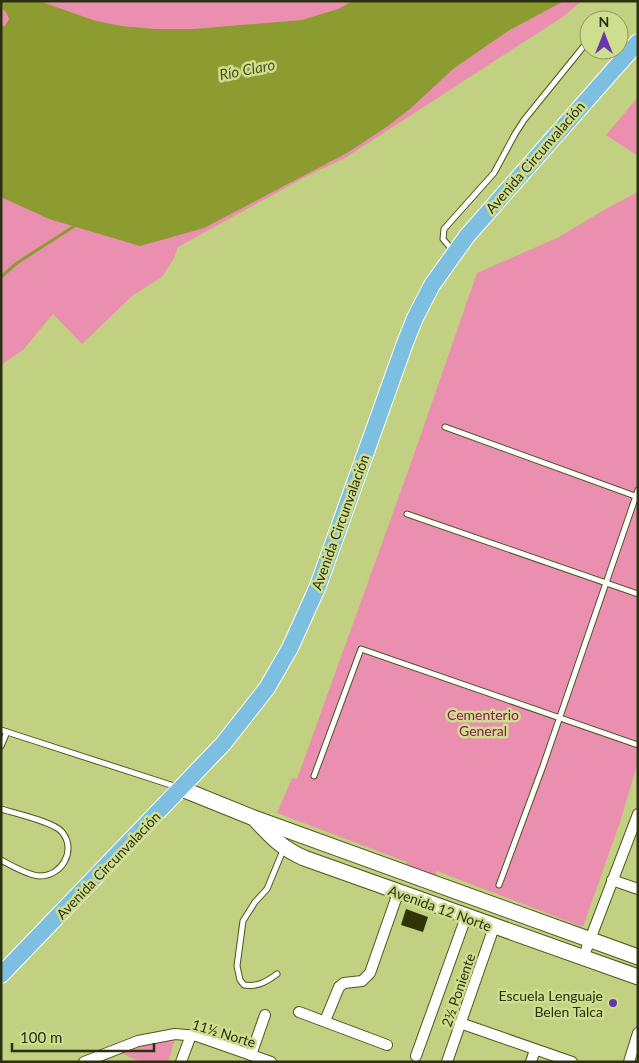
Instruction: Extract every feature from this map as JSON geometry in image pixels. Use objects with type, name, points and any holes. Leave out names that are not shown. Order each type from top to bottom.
[{"type":"main road","name":"Avenida Circunvalación","points":[[1,976],[182,788],[238,726],[266,688],[290,648],[318,586],[414,318],[432,285],[454,252],[480,220],[638,42]]},
{"type":"main road","name":"Avenida 12 Norte","points":[[182,788],[254,818],[638,957]]},
{"type":"main road","name":"Avenida 12 Norte","points":[[254,818],[284,848],[304,858],[638,977]]},
{"type":"main road","points":[[364,880],[371,860]]},
{"type":"street","points":[[583,958],[638,814]]},
{"type":"street","points":[[612,880],[638,889]]},
{"type":"street","points":[[325,1021],[339,987],[344,983],[362,981],[370,973],[398,893]]},
{"type":"street","points":[[416,1056],[466,917]]},
{"type":"street","name":"2½ Poniente","points":[[447,1062],[494,927]]},
{"type":"street","points":[[299,1012],[387,1045]]},
{"type":"street","points":[[244,1056],[265,1015]]},
{"type":"street","points":[[460,1024],[572,1062]]},
{"type":"street","points":[[629,1062],[638,1033]]},
{"type":"street","name":"11½ Norte","points":[[84,1062],[138,1041],[164,1035],[191,1035],[244,1056],[271,1062]]},
{"type":"street","points":[[182,1062],[191,1035]]},
{"type":"street","points":[[531,1062],[535,1050]]},
{"type":"lane","points":[[454,252],[443,239],[444,230],[494,173],[524,120],[579,52]]},
{"type":"lane","points":[[444,426],[635,496]]},
{"type":"lane","points":[[499,885],[638,490]]},
{"type":"lane","points":[[407,514],[638,594]]},
{"type":"lane","points":[[314,776],[361,650],[638,746]]},
{"type":"lane","points":[[1,746],[4,731],[182,788]]},
{"type":"lane","points":[[1,809],[53,826],[62,832],[68,844],[64,863],[60,870],[50,874],[39,876],[1,860]]},
{"type":"lane","points":[[276,974],[258,985],[244,985],[240,980],[237,966],[244,921],[255,902],[267,889],[284,848]]},
{"type":"green space","points":[[1,1],[582,1],[564,16],[345,158],[307,176],[178,247],[174,258],[162,277],[132,296],[82,344],[53,314],[23,350],[1,365]]},
{"type":"green space","points":[[638,97],[638,156],[606,135]]},
{"type":"green space","name":"Cementerio General","points":[[638,192],[638,762],[620,822],[583,927],[437,871],[435,876],[406,866],[407,862],[277,813],[292,778],[297,779],[477,273],[557,238]]},
{"type":"green space","points":[[175,1039],[168,1062],[141,1062],[119,1052],[158,1040]]},
{"type":"water","name":"Río Claro","points":[[1,1],[39,1],[96,21],[121,26],[154,29],[194,29],[302,20],[338,9],[353,1],[564,1],[508,31],[453,69],[410,109],[347,153],[204,228],[140,246],[49,219],[1,197],[1,26],[5,26],[9,19],[6,12],[1,8]]},
{"type":"building","points":[[406,909],[428,917],[423,932],[401,925]]},
{"type":"waterway","points":[[1,277],[17,263],[76,225]]},
{"type":"place","name":"Escuela Lenguaje Belen Talca","points":[[613,1003]]}]
